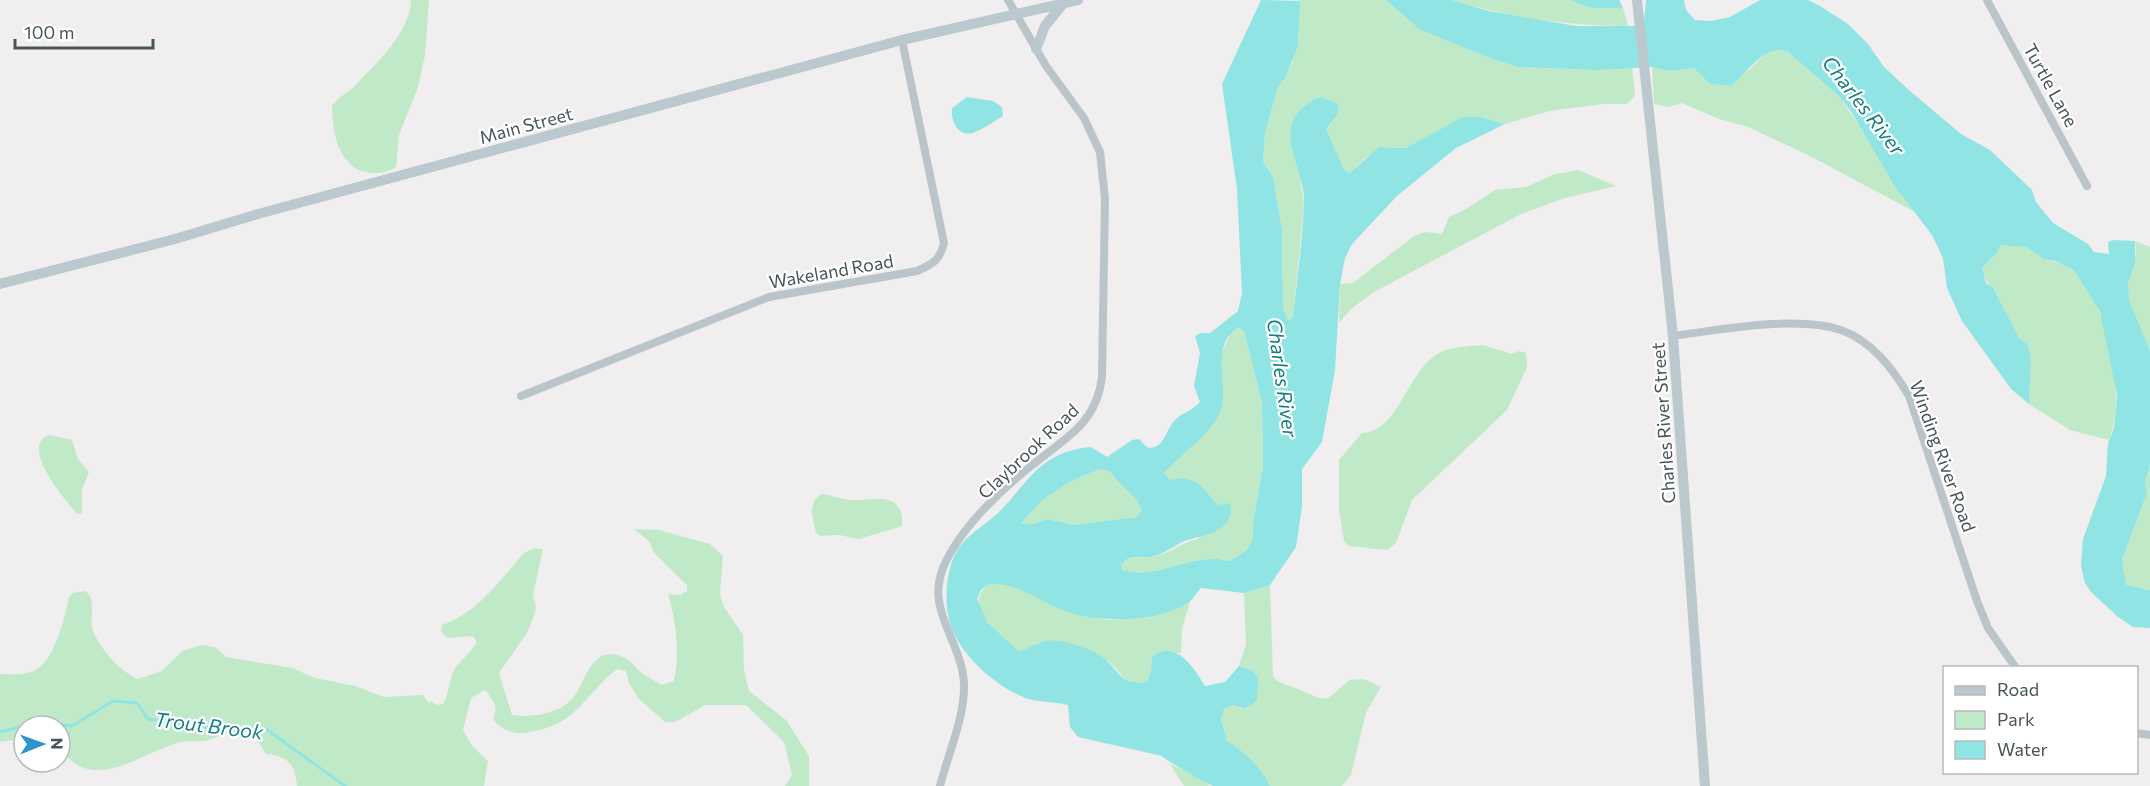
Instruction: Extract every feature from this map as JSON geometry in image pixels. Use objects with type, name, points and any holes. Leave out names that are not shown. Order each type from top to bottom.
[{"type":"street","name":"Claybrook Road","points":[[940,786],[958,719],[964,685],[960,659],[939,605],[940,580],[946,561],[982,513],[1029,467],[1077,430],[1089,417],[1098,400],[1102,377],[1105,199],[1100,152],[1084,118],[1036,49],[1008,0]]},
{"type":"street","name":"Main Street","points":[[0,284],[175,239],[258,214],[902,40],[1078,0]]},
{"type":"street","name":"Charles River Street","points":[[1637,0],[1673,336],[1706,786]]},
{"type":"street","name":"Turtle Lane","points":[[1987,0],[2087,186]]},
{"type":"street","points":[[1036,49],[1045,26],[1062,5]]},
{"type":"street","name":"Wakeland Road","points":[[521,396],[769,297],[917,271],[933,264],[941,254],[944,243],[902,40]]},
{"type":"street","name":"Winding River Road","points":[[1673,336],[1753,327],[1817,324],[1844,331],[1879,354],[1896,374],[1909,396],[1977,601],[1988,628],[2015,666]]},
{"type":"green space","points":[[411,0],[429,0],[425,55],[418,87],[399,135],[396,167],[380,173],[362,171],[353,166],[340,150],[336,140],[332,106],[356,85],[391,46],[405,24]]},
{"type":"green space","points":[[1299,0],[1386,0],[1419,29],[1517,67],[1595,70],[1632,67],[1635,96],[1627,104],[1603,104],[1549,111],[1505,124],[1480,117],[1406,148],[1387,147],[1368,156],[1350,173],[1344,169],[1326,129],[1333,121],[1338,104],[1300,177],[1304,205],[1293,318],[1288,320],[1283,308],[1282,229],[1273,177],[1263,161],[1265,133],[1278,87],[1292,63],[1299,36]]},
{"type":"green space","points":[[1452,0],[1569,0],[1592,8],[1623,8],[1628,26],[1539,20],[1496,12]]},
{"type":"green space","points":[[1779,48],[1787,51],[1841,98],[1915,212],[1806,154],[1748,127],[1719,119],[1682,103],[1668,107],[1654,104],[1652,67],[1669,71],[1694,68],[1702,75],[1731,86],[1767,53]]},
{"type":"green space","points":[[1578,170],[1616,186],[1565,198],[1521,214],[1374,292],[1351,309],[1339,323],[1340,284],[1353,283],[1414,236],[1425,232],[1442,234],[1449,217],[1495,190],[1526,187],[1555,174]]},
{"type":"green space","points":[[2135,241],[2150,247],[2150,351],[2129,300],[2128,277],[2136,254]]},
{"type":"green space","points":[[1999,245],[2024,246],[2046,259],[2068,266],[2075,271],[2087,287],[2105,328],[2115,376],[2116,400],[2109,440],[2070,430],[2029,404],[2031,362],[1983,274],[1982,268],[1997,253]]},
{"type":"green space","points":[[1238,327],[1244,331],[1262,403],[1263,467],[1253,523],[1254,539],[1247,550],[1230,561],[1202,560],[1148,572],[1121,570],[1121,565],[1128,559],[1158,556],[1198,539],[1218,505],[1198,483],[1186,479],[1170,481],[1164,473],[1175,461],[1222,380],[1220,357],[1231,332]]},
{"type":"green space","points":[[1483,345],[1512,354],[1519,351],[1526,353],[1527,367],[1507,410],[1412,500],[1396,543],[1387,550],[1349,546],[1344,541],[1339,510],[1339,460],[1362,433],[1375,430],[1386,422],[1430,360],[1446,350]]},
{"type":"green space","points":[[49,435],[72,440],[78,459],[89,472],[82,490],[82,513],[77,514],[52,482],[41,459],[39,449],[41,441]]},
{"type":"green space","points":[[2150,465],[2150,590],[2126,585],[2122,560],[2147,493],[2145,482]]},
{"type":"green space","points":[[1101,469],[1111,472],[1136,499],[1142,510],[1136,517],[1074,525],[1047,519],[1034,524],[1020,524],[1047,496],[1076,479]]},
{"type":"green space","points":[[822,494],[850,500],[885,499],[893,502],[902,514],[902,526],[859,539],[839,535],[820,536],[816,533],[812,507]]},
{"type":"green space","points":[[634,529],[659,530],[710,544],[723,556],[720,594],[724,607],[743,635],[744,670],[749,691],[786,720],[809,756],[809,786],[785,786],[792,775],[784,742],[746,705],[706,705],[675,722],[665,722],[638,698],[629,683],[626,671],[618,669],[607,677],[568,717],[552,726],[530,732],[519,733],[500,727],[493,719],[494,703],[485,690],[471,698],[463,730],[472,746],[488,761],[484,786],[297,786],[289,762],[266,754],[254,737],[243,731],[228,733],[206,741],[181,742],[113,768],[99,770],[86,768],[72,761],[72,714],[12,714],[12,740],[0,742],[0,674],[28,673],[43,664],[54,647],[69,597],[73,593],[85,591],[91,599],[92,626],[96,638],[118,665],[138,679],[162,671],[182,651],[202,645],[215,647],[226,657],[292,668],[315,678],[355,686],[384,697],[423,695],[429,703],[431,701],[437,705],[443,704],[453,672],[477,642],[473,636],[447,638],[441,631],[442,625],[455,620],[477,604],[524,553],[534,548],[543,549],[533,595],[536,608],[534,616],[527,633],[499,673],[512,715],[542,714],[558,709],[576,694],[590,667],[604,655],[613,654],[625,658],[644,675],[662,685],[674,681],[677,659],[673,615],[668,594],[679,595],[687,591],[687,585],[655,554],[649,541]]},
{"type":"green space","points":[[989,584],[1010,584],[1107,620],[1143,618],[1173,610],[1190,602],[1182,629],[1181,653],[1163,651],[1152,657],[1147,682],[1137,682],[1126,679],[1100,656],[1037,643],[1028,650],[1018,651],[993,629],[981,611],[979,602],[981,593]]},
{"type":"green space","points":[[1270,585],[1273,677],[1282,683],[1322,698],[1330,697],[1350,680],[1364,679],[1381,687],[1366,712],[1351,775],[1342,786],[1270,786],[1252,760],[1227,741],[1221,718],[1224,709],[1233,705],[1242,709],[1251,670],[1239,666],[1246,644],[1244,593]]},
{"type":"green space","points":[[1170,764],[1199,777],[1210,786],[1184,786]]},
{"type":"water","name":"Charles River","points":[[1261,0],[1300,1],[1298,46],[1285,78],[1278,87],[1265,133],[1263,161],[1273,177],[1282,229],[1283,308],[1288,320],[1293,318],[1304,206],[1290,131],[1294,119],[1303,107],[1321,97],[1338,104],[1337,115],[1326,129],[1344,169],[1350,173],[1379,147],[1406,148],[1463,117],[1480,117],[1505,124],[1456,148],[1397,196],[1352,244],[1345,258],[1340,284],[1335,370],[1322,442],[1302,469],[1302,507],[1296,547],[1270,585],[1244,593],[1201,588],[1189,602],[1177,609],[1163,614],[1132,619],[1099,618],[1071,613],[1022,590],[1001,585],[989,584],[981,590],[977,599],[987,622],[1018,651],[1043,641],[1067,642],[1098,654],[1122,677],[1131,682],[1147,682],[1152,657],[1160,652],[1169,651],[1176,653],[1190,664],[1205,686],[1225,682],[1239,666],[1251,670],[1258,677],[1257,700],[1246,708],[1233,705],[1224,709],[1221,719],[1227,741],[1252,760],[1270,786],[1214,786],[1162,756],[1078,737],[1070,727],[1068,705],[1023,697],[1002,686],[972,660],[957,640],[947,610],[948,577],[958,549],[1001,510],[1039,468],[1061,454],[1091,447],[1107,457],[1132,440],[1139,439],[1148,448],[1154,447],[1162,441],[1176,419],[1200,402],[1194,386],[1200,353],[1195,336],[1210,333],[1238,311],[1242,293],[1237,189],[1222,84]],"holes":[[[1238,327],[1244,331],[1262,403],[1263,467],[1253,523],[1253,539],[1247,550],[1230,561],[1202,560],[1148,572],[1122,570],[1121,565],[1133,557],[1155,556],[1180,543],[1220,529],[1230,516],[1231,506],[1227,503],[1218,505],[1198,483],[1186,479],[1170,480],[1164,473],[1218,418],[1223,400],[1222,355],[1224,345],[1229,335]],[[1101,469],[1111,472],[1136,499],[1142,510],[1136,517],[1074,525],[1047,519],[1034,524],[1021,524],[1056,490]]]},
{"type":"water","name":"Charles River","points":[[1386,0],[1452,0],[1489,11],[1576,26],[1638,26],[1644,21],[1646,0],[1684,0],[1686,10],[1695,20],[1711,21],[1730,17],[1760,0],[1808,0],[1848,24],[1868,44],[1884,67],[1910,91],[1961,134],[1990,150],[2032,190],[2036,202],[2053,223],[2088,244],[2094,252],[2109,254],[2108,242],[2113,240],[2135,241],[2135,263],[2128,283],[2129,300],[2150,351],[2150,465],[2145,482],[2147,493],[2122,560],[2126,585],[2150,590],[2150,628],[2133,627],[2118,617],[2091,592],[2085,583],[2081,566],[2083,539],[2106,476],[2108,443],[2114,428],[2117,395],[2100,312],[2074,270],[2055,261],[2044,259],[2027,247],[2000,245],[1997,253],[1982,268],[1986,283],[1993,288],[2019,338],[2028,345],[2031,362],[2029,404],[2011,389],[1962,321],[1947,288],[1943,258],[1932,235],[1894,185],[1852,113],[1841,98],[1787,51],[1779,50],[1763,56],[1731,86],[1710,84],[1694,68],[1669,71],[1652,67],[1595,70],[1517,67],[1419,29]]},
{"type":"water","points":[[1569,0],[1619,0],[1623,8],[1592,8]]},
{"type":"water","points":[[967,97],[993,101],[1002,107],[1003,116],[977,132],[963,133],[956,127],[952,117],[952,108]]},
{"type":"waterway","name":"Trout Brook","points":[[0,732],[41,722],[72,726],[113,701],[137,703],[148,719],[203,727],[266,729],[345,786]]}]
